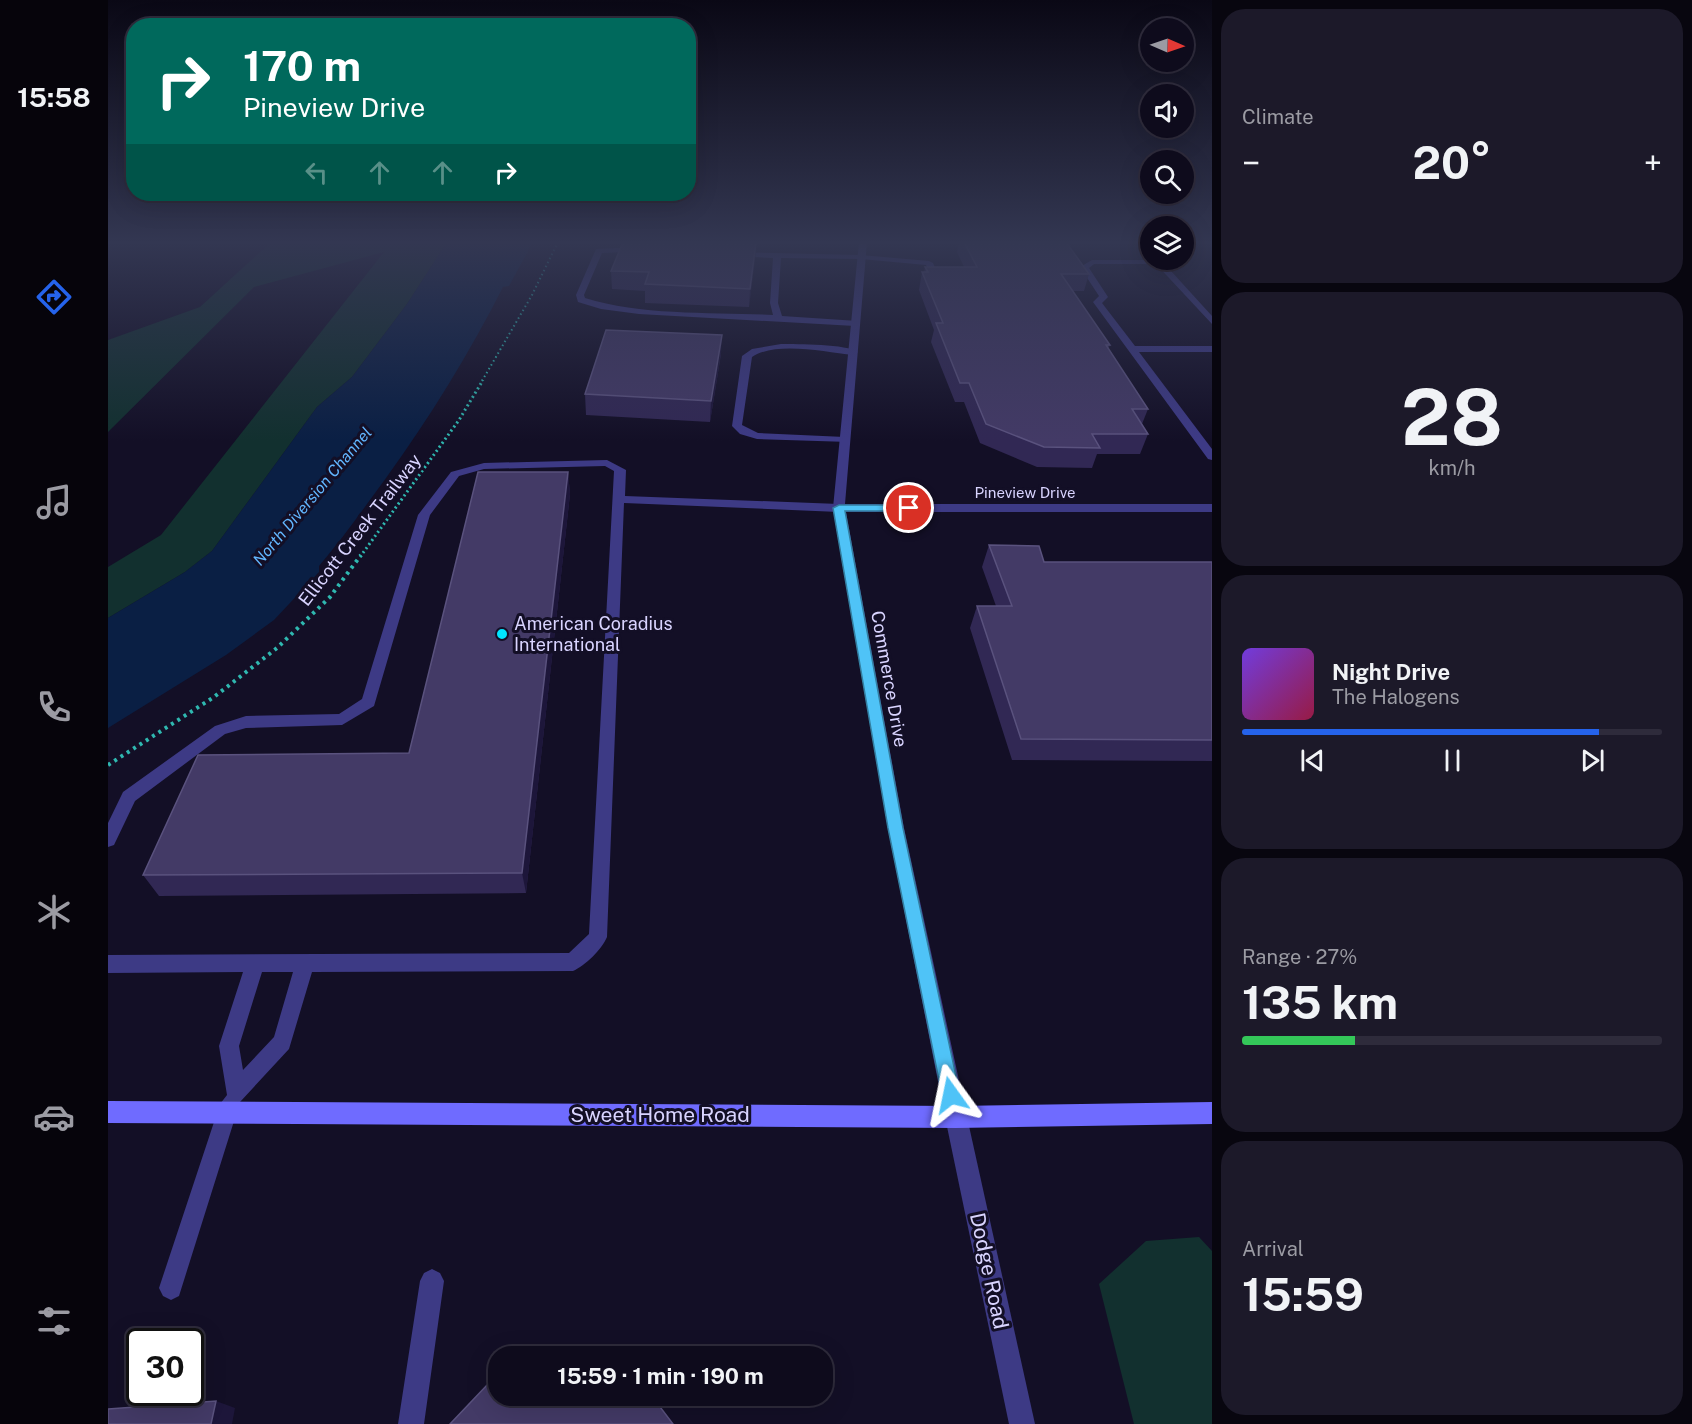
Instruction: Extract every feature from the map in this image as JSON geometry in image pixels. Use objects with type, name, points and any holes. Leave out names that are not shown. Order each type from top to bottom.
[{"type":"main road","name":"Sweet Home Road","points":[[108,1112],[232,1103],[956,1117],[1212,1113]]},
{"type":"street","points":[[620,308],[855,322]]},
{"type":"street","points":[[775,308],[778,318]]},
{"type":"street","name":"Commerce Drive","points":[[856,308],[839,508],[896,828],[956,1117]]},
{"type":"street","points":[[1102,308],[1212,456]]},
{"type":"street","points":[[1201,308],[1212,321]]},
{"type":"street","points":[[845,440],[758,436],[744,432],[737,426],[747,356],[751,351],[761,348],[780,348],[852,352]]},
{"type":"street","points":[[1131,349],[1212,349]]},
{"type":"street","points":[[108,840],[129,797],[219,730],[246,722],[342,719],[369,702],[424,515],[455,474],[484,466],[607,463],[620,470],[598,938],[573,962],[108,964]]},
{"type":"street","name":"Pineview Drive","points":[[619,499],[839,508],[1212,508]]},
{"type":"street","points":[[171,1288],[232,1103],[282,1042],[305,962]]},
{"type":"street","points":[[232,1103],[229,1046],[255,963]]},
{"type":"street","name":"Dodge Road","points":[[956,1117],[1022,1424]]},
{"type":"street","points":[[411,1424],[432,1281]]},
{"type":"path","name":"Ellicott Creek Trailway","points":[[108,765],[214,697],[277,648],[330,597],[459,420],[524,308]]},
{"type":"green space","points":[[196,308],[232,308],[108,432],[108,340]]},
{"type":"green space","points":[[340,308],[404,308],[352,377],[317,407],[212,551],[185,572],[108,618],[108,567],[161,535]]},
{"type":"green space","points":[[1199,1237],[1212,1251],[1212,1424],[1134,1424],[1099,1284],[1146,1241]]},
{"type":"water","name":"North Diversion Channel","points":[[404,308],[492,308],[463,361],[418,432],[345,534],[319,566],[319,572],[274,620],[226,655],[108,728],[108,618],[185,572],[212,551],[317,407],[352,377]]},
{"type":"building","points":[[937,308],[1085,308],[1110,345],[1106,345],[1148,409],[1132,409],[1148,434],[1092,434],[1100,448],[1044,447],[986,424],[969,383],[960,383],[936,323],[943,323]]},
{"type":"building","points":[[606,330],[722,335],[711,401],[585,394]]},
{"type":"building","name":"American Coradius International","points":[[478,472],[568,472],[522,873],[143,875],[198,755],[409,753]]},
{"type":"building","points":[[989,545],[1039,546],[1044,562],[1212,562],[1212,740],[1021,739],[977,606],[1012,606]]},
{"type":"building","points":[[488,1384],[488,1406],[659,1406],[673,1424],[450,1424]]},
{"type":"building","points":[[216,1401],[211,1424],[108,1424],[108,1409],[204,1406],[204,1402]]},
{"type":"place","name":"American Coradius International","points":[[502,634]]},
{"type":"route","points":[[909,508],[839,508],[896,828],[951,1095]]}]
